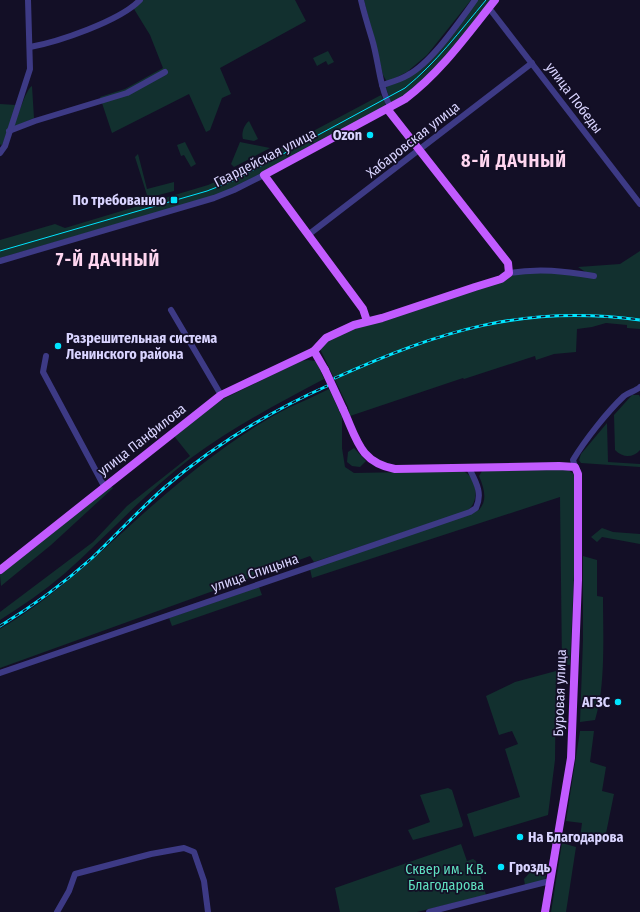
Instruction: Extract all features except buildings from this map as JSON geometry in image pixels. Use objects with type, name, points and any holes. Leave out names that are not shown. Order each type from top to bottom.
[{"type":"main road","name":"Гвардейская улица","points":[[264,175],[389,109],[405,99],[427,81],[448,59],[495,0]]},
{"type":"main road","points":[[389,109],[419,150],[508,263],[509,273]]},
{"type":"main road","points":[[264,175],[363,309],[367,321]]},
{"type":"main road","name":"улица Панфилова","points":[[0,570],[104,486],[221,395],[314,351],[326,338],[367,321],[382,318],[475,288],[501,278],[509,273]]},
{"type":"main road","points":[[314,351],[325,370],[361,448],[369,459],[377,464],[395,469],[559,466],[576,471]]},
{"type":"main road","name":"Буровая улица","points":[[545,912],[571,758],[578,586],[576,471]]},
{"type":"street","points":[[0,153],[4,146],[30,69],[28,0]]},
{"type":"street","points":[[30,47],[101,24],[118,16],[134,6],[140,0]]},
{"type":"street","points":[[360,0],[367,28],[372,38],[382,85],[389,109]]},
{"type":"street","points":[[382,85],[409,75],[415,70],[437,49],[475,0]]},
{"type":"street","name":"улица Победы","points":[[489,8],[640,204]]},
{"type":"street","name":"Хабаровская улица","points":[[308,235],[532,63]]},
{"type":"street","points":[[9,131],[35,121],[127,93],[165,72]]},
{"type":"street","name":"Гвардейская улица","points":[[0,261],[214,198],[264,175]]},
{"type":"street","points":[[509,273],[537,269],[557,270],[594,276]]},
{"type":"street","points":[[171,310],[221,395]]},
{"type":"street","points":[[46,356],[43,372],[104,486]]},
{"type":"street","points":[[576,471],[573,460],[579,450],[611,410],[626,394],[640,387]]},
{"type":"street","name":"улица Спицына","points":[[0,673],[470,512],[476,508],[480,496],[479,487],[469,468]]},
{"type":"street","points":[[56,912],[68,891],[75,874],[151,854],[184,848],[194,852],[204,881],[208,912]]},
{"type":"street","points":[[429,912],[550,881]]},
{"type":"green space","points":[[143,0],[295,0],[306,21],[220,68],[231,94],[222,98],[210,130],[206,132],[189,94],[112,133],[100,97],[125,89],[163,68],[150,35],[134,9]]},
{"type":"green space","points":[[364,0],[471,0],[427,55],[407,72],[387,82],[383,75]]},
{"type":"green space","points":[[474,0],[493,0],[460,42],[433,72],[405,95],[391,102],[386,88],[387,86],[401,79],[425,60],[446,37]]},
{"type":"green space","points":[[328,51],[334,62],[328,65],[326,61],[317,66],[313,58]]},
{"type":"green space","points":[[32,86],[34,118],[14,126],[24,98]]},
{"type":"green space","points":[[381,95],[385,102],[385,108],[233,188],[213,196],[0,258],[0,240],[55,224],[65,228],[208,185],[227,177]]},
{"type":"green space","points":[[0,104],[16,105],[2,146],[0,144]]},
{"type":"green space","points":[[249,121],[258,139],[254,141],[243,139],[243,129]]},
{"type":"green space","points":[[185,142],[196,164],[191,167],[184,155],[181,156],[177,145]]},
{"type":"green space","points":[[240,142],[270,148],[234,167],[231,164]]},
{"type":"green space","points":[[138,154],[147,189],[174,182],[174,191],[151,197],[147,195],[135,157]]},
{"type":"green space","points":[[640,251],[640,329],[627,328],[627,325],[606,323],[577,329],[576,352],[554,354],[536,360],[535,356],[464,379],[463,378],[350,416],[348,407],[320,348],[328,341],[359,327],[519,273],[587,273],[578,267],[620,264]]},
{"type":"green space","points":[[301,361],[315,361],[322,371],[321,372],[324,379],[273,406],[191,458],[158,485],[64,574],[33,598],[0,620],[0,612],[93,542],[127,506],[190,456],[174,436],[223,399]]},
{"type":"green space","points":[[329,389],[342,417],[342,448],[345,467],[354,473],[463,471],[472,479],[476,490],[474,502],[471,507],[467,511],[314,562],[310,556],[0,668],[0,629],[41,602],[60,587],[168,492],[234,440],[288,408]]},
{"type":"green space","points":[[632,395],[639,395],[640,397],[640,450],[631,456],[625,456],[615,450],[614,415]]},
{"type":"green space","points":[[607,423],[608,462],[640,464],[640,467],[581,463],[579,460],[581,454]]},
{"type":"green space","points":[[354,448],[366,461],[360,467],[352,466],[347,462],[348,452]]},
{"type":"green space","points":[[567,469],[575,475],[575,552],[570,665],[562,664],[560,497],[312,578],[310,569],[479,510],[484,502],[484,489],[479,476],[482,471]]},
{"type":"green space","points":[[111,486],[113,488],[51,545],[1,586],[0,575]]},
{"type":"green space","points":[[602,528],[613,532],[640,534],[640,544],[602,537],[597,542],[591,537]]},
{"type":"green space","points":[[583,556],[597,560],[597,596],[603,597],[603,660],[599,707],[595,720],[580,722],[583,640]]},
{"type":"green space","points":[[259,587],[262,595],[172,626],[169,618]]},
{"type":"green space","points":[[556,671],[555,760],[548,815],[474,837],[467,814],[520,797],[505,749],[518,744],[512,731],[499,735],[486,696],[515,682]]},
{"type":"green space","points":[[580,731],[594,731],[590,762],[606,767],[602,791],[614,794],[604,843],[580,838],[582,823],[566,821]]},
{"type":"green space","points":[[448,788],[452,790],[463,825],[462,827],[413,840],[408,830],[430,822],[420,795]]},
{"type":"green space","points":[[562,843],[576,847],[566,912],[551,912]]},
{"type":"green space","name":"Сквер им. К.В. Благодарова","points":[[461,844],[467,861],[473,859],[476,861],[486,895],[417,912],[340,912],[335,888]]},
{"type":"green space","points":[[537,865],[541,865],[541,875],[546,875],[545,880],[525,885],[524,879]]},
{"type":"tram line","points":[[0,251],[207,191],[235,180],[405,88],[427,68],[486,0]]},
{"type":"railway","points":[[335,378],[410,347],[483,325],[520,319],[558,316],[598,316],[640,320]]},
{"type":"railway","points":[[0,626],[48,594],[92,558],[164,488],[202,458],[242,431],[284,407],[327,386]]},
{"type":"place","name":"Ozon","points":[[370,135]]},
{"type":"place","name":"По требованию","points":[[174,200]]},
{"type":"place","name":"Разрешительная система Ленинского района","points":[[58,346]]},
{"type":"place","name":"АГЗС","points":[[618,702]]},
{"type":"place","name":"На Благодарова","points":[[520,837]]},
{"type":"place","name":"Гроздь","points":[[501,867]]},
{"type":"district","name":"8-Й ДАЧНЫЙ","points":[[514,161]]},
{"type":"district","name":"7-Й ДАЧНЫЙ","points":[[108,260]]}]
